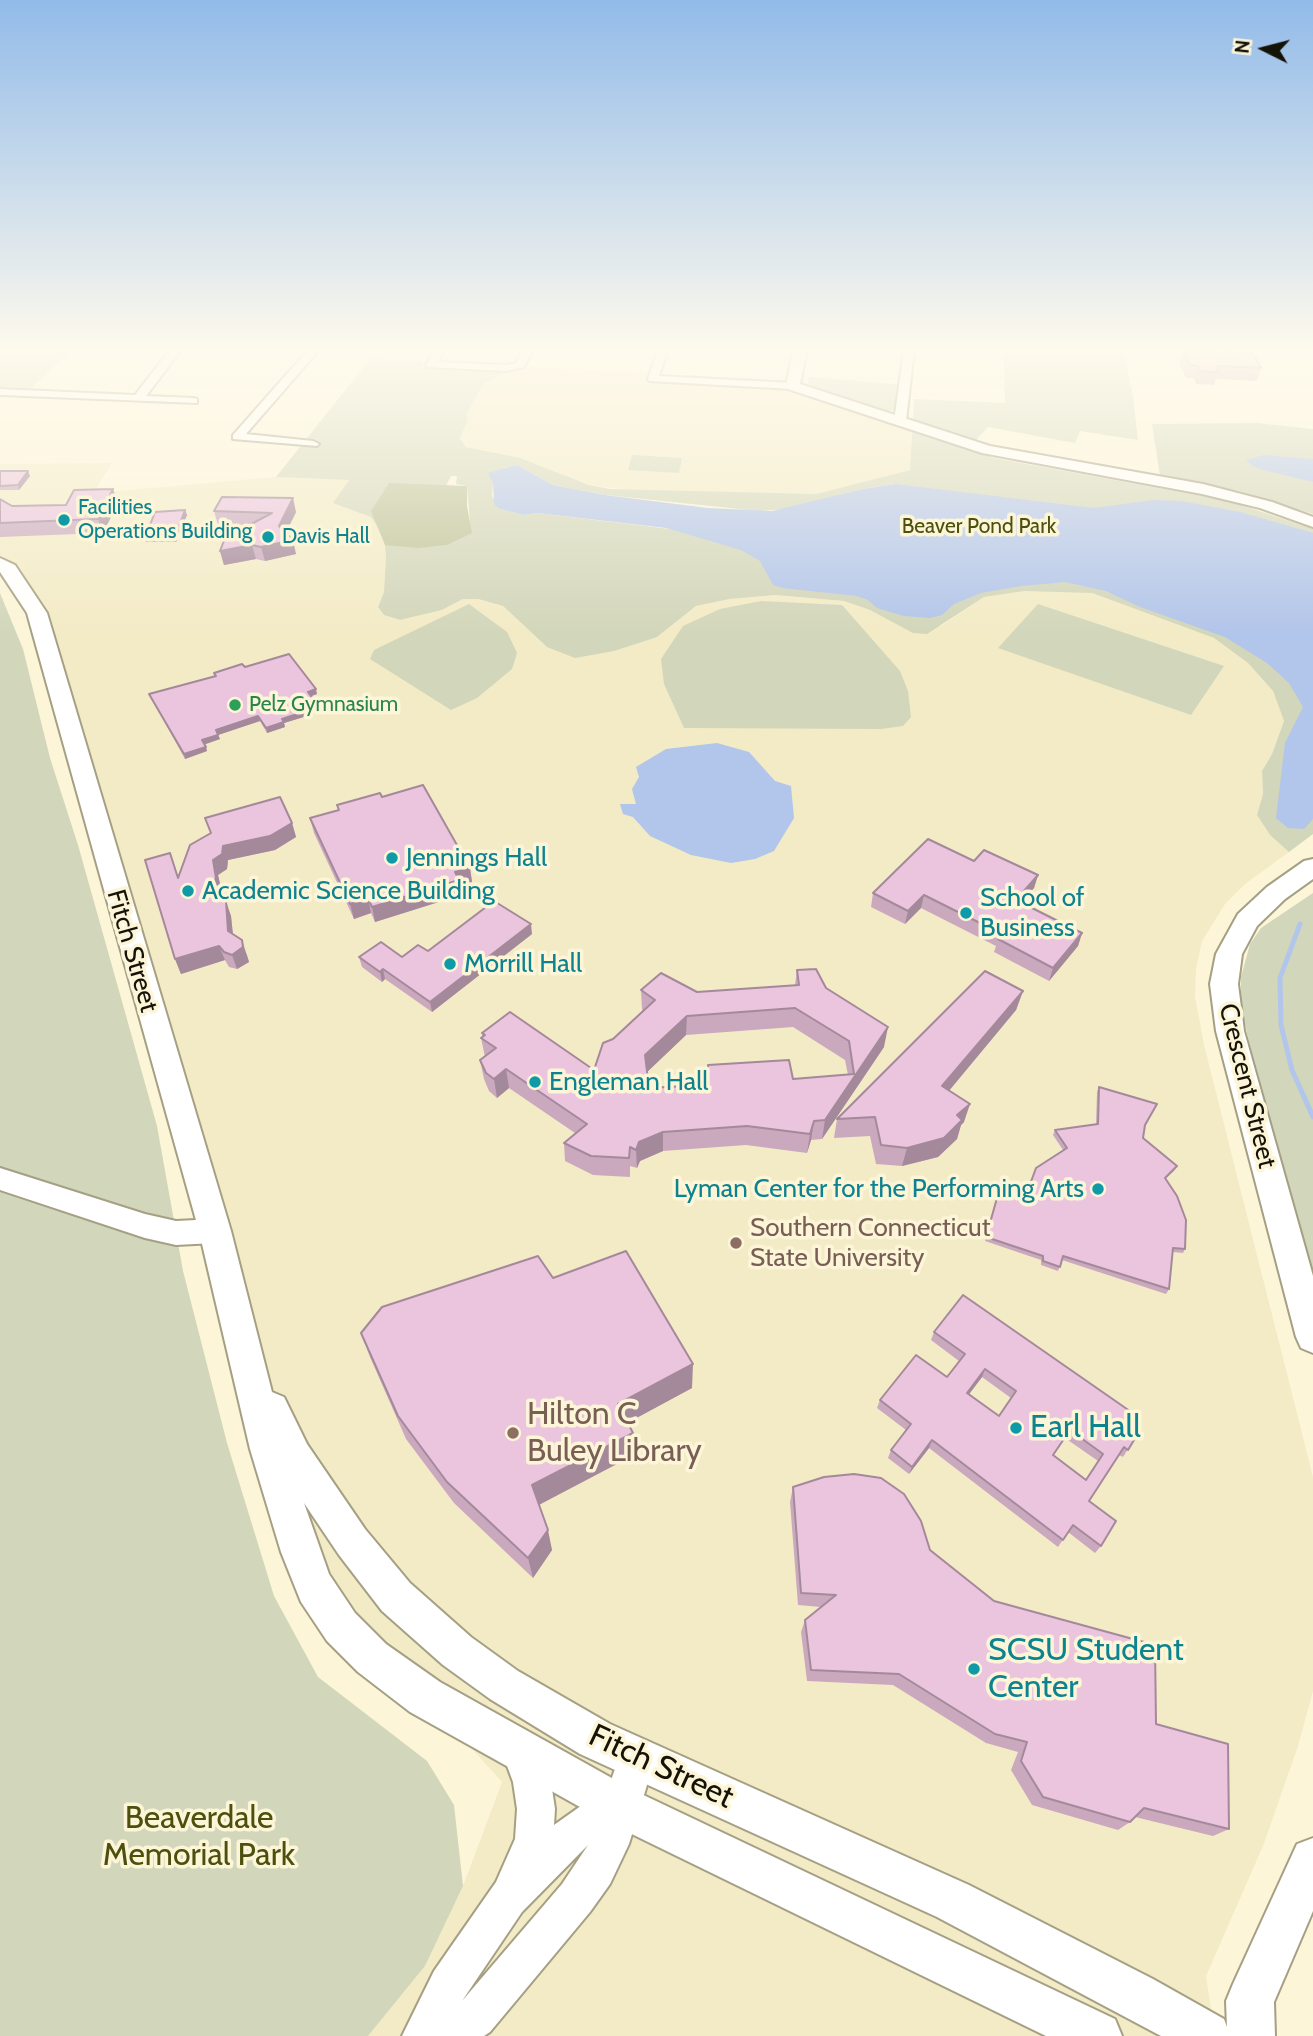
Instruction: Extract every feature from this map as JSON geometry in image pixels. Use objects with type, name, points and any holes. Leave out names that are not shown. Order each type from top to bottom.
[{"type":"main road","name":"Fitch Street","points":[[0,564],[8,569],[37,613],[215,1231],[268,1449],[300,1552],[315,1588],[341,1626],[372,1658],[425,1697],[520,1752],[620,1806],[1098,2036]]},
{"type":"main road","name":"Crescent Street","points":[[1313,867],[1276,893],[1247,920],[1229,954],[1224,984],[1230,1031],[1313,1337]]},
{"type":"main road","name":"Fitch Street","points":[[243,1350],[294,1457],[352,1542],[396,1597],[457,1651],[504,1685],[585,1733],[636,1759],[953,1901],[1207,2036]]},
{"type":"main road","points":[[1251,2036],[1250,2001],[1313,1860]]},
{"type":"street","points":[[975,445],[1000,453],[1203,489],[1266,505],[1313,522]]},
{"type":"street","points":[[0,1179],[145,1226],[176,1233],[215,1231]]},
{"type":"street","points":[[508,1898],[534,1840],[534,1796],[520,1752]]},
{"type":"street","points":[[452,2036],[475,2017],[576,1898],[610,1844],[636,1759]]},
{"type":"street","points":[[423,2036],[448,1984],[508,1898],[574,1832],[598,1816],[620,1806]]},
{"type":"shaded area","points":[[466,445],[911,445],[910,470],[816,494],[636,491],[589,485],[484,450],[468,448]]},
{"type":"shaded area","name":"Southern Connecticut State University","points":[[112,463],[93,493],[276,477],[349,480],[347,506],[371,517],[384,537],[384,592],[378,607],[384,615],[400,620],[442,610],[463,599],[478,599],[503,606],[547,647],[657,637],[696,606],[730,599],[775,595],[844,601],[870,610],[941,626],[984,597],[1025,591],[1062,590],[1092,593],[1214,638],[1248,663],[1273,691],[1284,721],[1272,754],[1262,771],[1263,794],[1257,815],[1270,835],[1289,852],[1245,884],[1225,904],[1202,941],[1196,969],[1195,996],[1204,1045],[1313,1477],[1313,1691],[1298,1746],[1263,1846],[1206,1976],[1215,2036],[368,2036],[425,1966],[463,1886],[502,1782],[425,1697],[341,1627],[37,613],[0,564],[0,464]]},
{"type":"green space","name":"Beaver Pond Park","points":[[301,445],[465,445],[520,458],[589,485],[610,489],[816,494],[910,470],[911,445],[953,445],[994,458],[1229,501],[1313,529],[1313,834],[1289,852],[1270,835],[1257,815],[1263,794],[1262,771],[1272,754],[1284,721],[1273,691],[1248,663],[1214,638],[1092,593],[1025,591],[984,597],[927,634],[913,633],[870,610],[844,601],[775,595],[730,599],[696,606],[657,637],[614,651],[575,658],[547,647],[503,606],[478,599],[463,599],[442,610],[400,620],[384,615],[378,607],[384,592],[384,537],[371,517],[333,503],[349,480],[276,477]],"holes":[[[519,466],[553,485],[605,495],[759,511],[786,509],[863,489],[895,484],[906,551],[670,529],[537,513],[523,515],[500,509],[492,496],[493,483],[504,468]],[[451,476],[457,476],[456,484],[467,486],[470,521],[426,524]]]},
{"type":"green space","points":[[1155,445],[1313,445],[1313,514],[1238,491],[1160,476]]},
{"type":"green space","points":[[632,455],[682,458],[679,473],[628,470]]},
{"type":"green space","points":[[389,483],[467,486],[467,506],[472,533],[447,545],[418,548],[385,545],[371,511]]},
{"type":"green space","name":"Beaverdale Memorial Park","points":[[0,593],[23,649],[50,758],[78,845],[157,1126],[183,1271],[227,1443],[274,1596],[318,1677],[427,1761],[454,1805],[463,1886],[425,1966],[368,2036],[0,2036]]},
{"type":"green space","points":[[761,601],[842,605],[900,671],[908,691],[911,717],[903,726],[881,729],[684,728],[664,684],[661,659],[683,626],[720,609]]},
{"type":"green space","points":[[469,604],[507,632],[517,653],[512,669],[477,698],[451,710],[370,659],[374,650]]},
{"type":"green space","points":[[1038,604],[1224,666],[1191,715],[998,648]]},
{"type":"green space","points":[[1313,893],[1313,1272],[1254,1066],[1241,1005],[1241,977],[1250,944],[1261,928]]},
{"type":"water","points":[[1264,455],[1313,459],[1313,482],[1263,470],[1246,460]]},
{"type":"water","points":[[519,466],[553,485],[605,495],[708,508],[772,511],[895,484],[1094,508],[1153,500],[1181,501],[1240,512],[1313,533],[1313,819],[1304,829],[1288,828],[1276,818],[1285,743],[1303,707],[1289,683],[1267,663],[1225,637],[1140,607],[1106,591],[1065,582],[981,593],[954,604],[942,615],[930,618],[904,616],[877,608],[868,600],[857,596],[782,588],[773,585],[760,561],[741,550],[666,528],[537,513],[523,515],[500,509],[494,504],[493,483],[488,473]]},
{"type":"water","points":[[717,743],[749,752],[775,781],[791,786],[794,818],[774,851],[755,859],[731,863],[691,855],[650,836],[633,817],[623,814],[620,804],[636,804],[632,789],[639,777],[636,767],[666,749]]},
{"type":"building","points":[[0,471],[28,471],[18,485],[0,486]]},
{"type":"building","points":[[113,489],[98,519],[0,523],[0,499],[12,506],[66,505],[74,490]]},
{"type":"building","points":[[222,497],[293,498],[279,526],[293,540],[261,547],[252,545],[220,551],[225,538],[272,513],[214,511]]},
{"type":"building","points":[[185,510],[175,537],[145,538],[155,512]]},
{"type":"building","name":"Pelz Gymnasium","points":[[289,654],[316,689],[308,692],[319,707],[282,719],[284,722],[266,728],[258,716],[216,730],[218,735],[202,740],[206,747],[184,754],[149,694],[216,676],[214,673],[242,664],[245,667]]},
{"type":"building","name":"Jennings Hall","points":[[423,785],[470,868],[455,872],[459,880],[372,907],[368,898],[350,904],[310,818],[339,810],[337,805],[380,793],[382,797]]},
{"type":"building","name":"Academic Science Building","points":[[280,797],[292,823],[270,836],[223,846],[222,854],[213,860],[216,878],[212,884],[226,901],[228,931],[242,940],[243,947],[232,955],[219,946],[175,959],[145,860],[170,853],[178,878],[190,845],[211,833],[205,818]]},
{"type":"building","points":[[928,839],[974,861],[984,850],[1038,875],[1016,900],[1082,933],[1053,968],[998,939],[1002,934],[924,895],[908,911],[873,893]]},
{"type":"building","name":"Morrill Hall","points":[[494,901],[531,924],[430,1002],[383,969],[380,972],[359,957],[381,942],[402,957],[418,945],[428,951]]},
{"type":"building","points":[[816,969],[826,988],[888,1027],[825,1120],[814,1121],[810,1134],[747,1126],[663,1132],[639,1142],[636,1150],[630,1147],[629,1158],[591,1156],[564,1143],[587,1124],[506,1069],[494,1079],[486,1073],[480,1060],[496,1048],[481,1038],[485,1035],[482,1033],[510,1012],[594,1070],[603,1043],[613,1039],[655,1000],[641,990],[661,973],[697,992],[799,985],[797,970]],"holes":[[[795,1008],[849,1041],[854,1074],[793,1079],[789,1060],[708,1065],[708,1079],[704,1078],[704,1085],[649,1088],[645,1055],[687,1016]]]},
{"type":"building","points":[[985,971],[1023,991],[942,1086],[970,1104],[957,1115],[962,1120],[944,1138],[907,1148],[881,1145],[875,1117],[837,1119]]},
{"type":"building","name":"Lyman Center for the Performing Arts","points":[[1099,1087],[1157,1104],[1145,1125],[1143,1138],[1177,1166],[1165,1178],[1177,1196],[1186,1220],[1185,1249],[1173,1248],[1169,1289],[1063,1256],[1060,1267],[1043,1261],[1043,1256],[986,1237],[999,1191],[1025,1198],[1036,1168],[1067,1148],[1055,1130],[1098,1124]]},
{"type":"building","name":"Hilton C Buley Library","points":[[626,1251],[693,1364],[618,1404],[633,1433],[532,1485],[548,1530],[528,1558],[447,1482],[398,1416],[361,1333],[382,1307],[538,1256],[553,1278]]},
{"type":"building","name":"Earl Hall","points":[[963,1295],[1137,1416],[1128,1429],[1137,1435],[1128,1450],[1124,1447],[1089,1501],[1116,1521],[1101,1546],[1073,1525],[1063,1540],[932,1440],[912,1467],[891,1450],[911,1424],[880,1400],[916,1355],[947,1377],[965,1354],[934,1332]],"holes":[[[985,1369],[1016,1391],[999,1416],[967,1393]],[[1070,1430],[1103,1454],[1086,1480],[1053,1455]]]},
{"type":"building","name":"SCSU Student Center","points":[[854,1474],[881,1478],[904,1494],[921,1521],[930,1550],[994,1601],[1155,1645],[1156,1724],[1228,1744],[1229,1829],[1144,1808],[1130,1822],[1043,1797],[1021,1761],[1027,1742],[995,1734],[899,1674],[811,1670],[805,1620],[836,1595],[801,1593],[793,1487],[824,1477]]},
{"type":"waterway","points":[[1300,924],[1280,978],[1281,1025],[1292,1070],[1313,1117]]},
{"type":"place","name":"Facilities Operations Building","points":[[64,520]]},
{"type":"place","name":"Davis Hall","points":[[268,537]]},
{"type":"place","name":"Pelz Gymnasium","points":[[235,705]]},
{"type":"place","name":"Jennings Hall","points":[[392,858]]},
{"type":"place","name":"Academic Science Building","points":[[188,891]]},
{"type":"place","name":"School of Business","points":[[966,913]]},
{"type":"place","name":"Morrill Hall","points":[[450,964]]},
{"type":"place","name":"Engleman Hall","points":[[535,1082]]},
{"type":"place","name":"Lyman Center for the Performing Arts","points":[[1098,1189]]},
{"type":"place","name":"Southern Connecticut State University","points":[[736,1243]]},
{"type":"place","name":"Earl Hall","points":[[1016,1428]]},
{"type":"place","name":"Hilton C Buley Library","points":[[513,1433]]},
{"type":"place","name":"SCSU Student Center","points":[[974,1669]]}]
